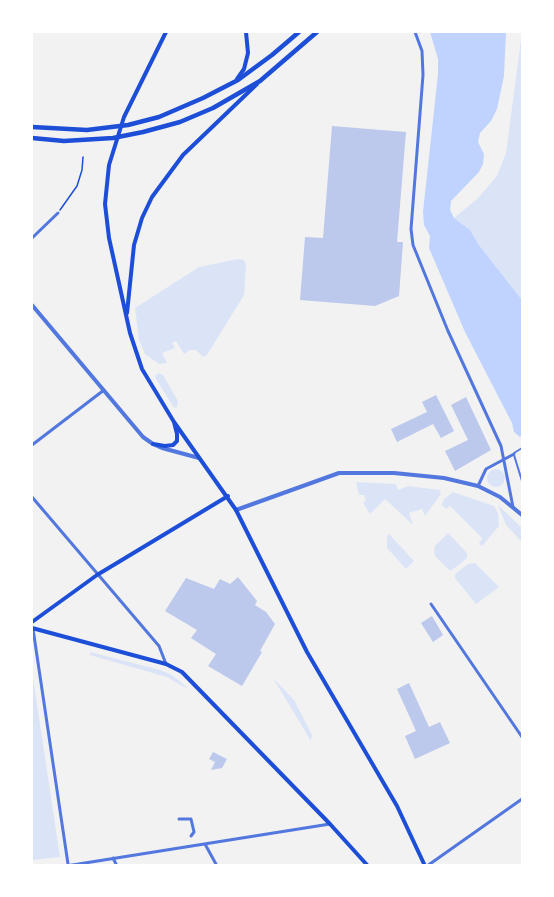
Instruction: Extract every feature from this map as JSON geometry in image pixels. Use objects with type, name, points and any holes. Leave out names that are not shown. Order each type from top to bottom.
[{"type":"main road","points":[[166,32],[123,117],[107,177],[106,218],[126,320],[142,369],[174,422],[228,496],[307,652],[397,806],[426,866]]},
{"type":"main road","points":[[233,82],[241,75],[247,60],[246,32]]},
{"type":"main road","points":[[32,127],[87,130],[128,125],[159,117],[204,98],[250,73],[299,32]]},
{"type":"main road","points":[[126,320],[134,245],[142,218],[152,197],[183,155],[260,81],[317,32]]},
{"type":"main road","points":[[32,138],[81,141],[143,132],[197,115],[260,81]]},
{"type":"main road","points":[[153,444],[167,446],[176,443],[178,435],[174,422]]},
{"type":"main road","points":[[32,621],[97,575],[228,496]]},
{"type":"main road","points":[[32,628],[166,664],[182,672],[368,866]]},
{"type":"street","points":[[415,32],[421,46],[423,68],[411,229],[413,245],[448,331],[501,446],[513,507]]},
{"type":"street","points":[[32,238],[58,213]]},
{"type":"street","points":[[32,305],[143,437],[153,444],[200,458]]},
{"type":"street","points":[[32,445],[104,390]]},
{"type":"street","points":[[478,486],[483,472],[514,454],[522,481]]},
{"type":"street","points":[[236,510],[339,473],[394,473],[424,475],[478,486],[500,497],[522,515]]},
{"type":"street","points":[[32,497],[159,646],[166,664]]},
{"type":"street","points":[[431,604],[522,736]]},
{"type":"street","points":[[32,628],[67,865],[330,824]]},
{"type":"street","points":[[426,866],[522,799]]},
{"type":"street","points":[[178,819],[191,819],[194,832],[191,836]]},
{"type":"street","points":[[205,844],[217,866]]},
{"type":"street","points":[[113,858],[117,866]]},
{"type":"lane","points":[[514,454],[522,448]]},
{"type":"path","points":[[58,213],[77,186],[83,157]]},
{"type":"shaded area","points":[[522,32],[522,300],[470,230],[454,218],[477,199],[497,176],[506,153]]},
{"type":"shaded area","points":[[238,259],[244,260],[246,265],[244,295],[207,355],[203,357],[196,350],[190,350],[184,354],[176,341],[172,343],[175,348],[162,353],[167,363],[159,364],[145,354],[139,340],[135,308],[199,267]]},
{"type":"shaded area","points":[[159,373],[163,375],[178,401],[177,407],[174,408],[156,379],[155,376]]},
{"type":"shaded area","points":[[496,469],[502,472],[505,478],[502,484],[496,487],[490,484],[487,478],[490,472]]},
{"type":"shaded area","points":[[356,482],[396,484],[398,490],[408,486],[440,490],[441,494],[425,516],[422,509],[409,513],[413,525],[385,499],[370,514],[363,503],[366,500],[364,495],[359,495]]},
{"type":"shaded area","points":[[453,492],[494,506],[498,513],[499,526],[482,546],[479,543],[481,537],[450,506],[446,509],[442,505],[444,499]]},
{"type":"shaded area","points":[[498,505],[522,528],[522,542],[506,525]]},
{"type":"shaded area","points":[[448,533],[467,553],[467,558],[452,570],[449,570],[435,556],[434,547]]},
{"type":"shaded area","points":[[389,534],[414,561],[406,569],[387,548]]},
{"type":"shaded area","points":[[475,563],[499,587],[476,604],[455,578],[455,574],[468,564]]},
{"type":"shaded area","points":[[90,652],[160,670],[172,675],[188,688],[167,677],[90,655]]},
{"type":"shaded area","points":[[32,671],[60,857],[32,860]]},
{"type":"shaded area","points":[[273,678],[294,700],[312,735],[311,741]]},
{"type":"water","points":[[430,32],[506,32],[504,76],[497,109],[491,121],[480,133],[478,142],[484,154],[483,164],[479,172],[451,201],[450,210],[454,218],[470,230],[522,300],[522,435],[520,437],[514,432],[512,423],[465,332],[429,248],[430,236],[424,225],[423,212],[438,74],[438,59]]},
{"type":"building","points":[[332,126],[406,132],[397,242],[403,242],[399,296],[375,306],[300,300],[305,237],[323,238]]},
{"type":"building","points":[[436,395],[454,431],[441,438],[433,424],[397,442],[391,429],[427,412],[422,402]]},
{"type":"building","points":[[466,397],[491,450],[455,471],[445,451],[468,440],[451,405]]},
{"type":"building","points":[[238,577],[257,601],[255,605],[266,612],[275,624],[242,686],[208,666],[216,654],[191,638],[197,630],[165,611],[186,578],[214,589],[220,579],[230,584]]},
{"type":"building","points":[[432,616],[443,635],[433,642],[421,623]]},
{"type":"building","points":[[409,683],[429,727],[440,722],[450,743],[415,759],[405,736],[416,731],[397,689]]},
{"type":"building","points":[[213,752],[227,759],[222,768],[211,770],[215,762],[209,759]]}]
